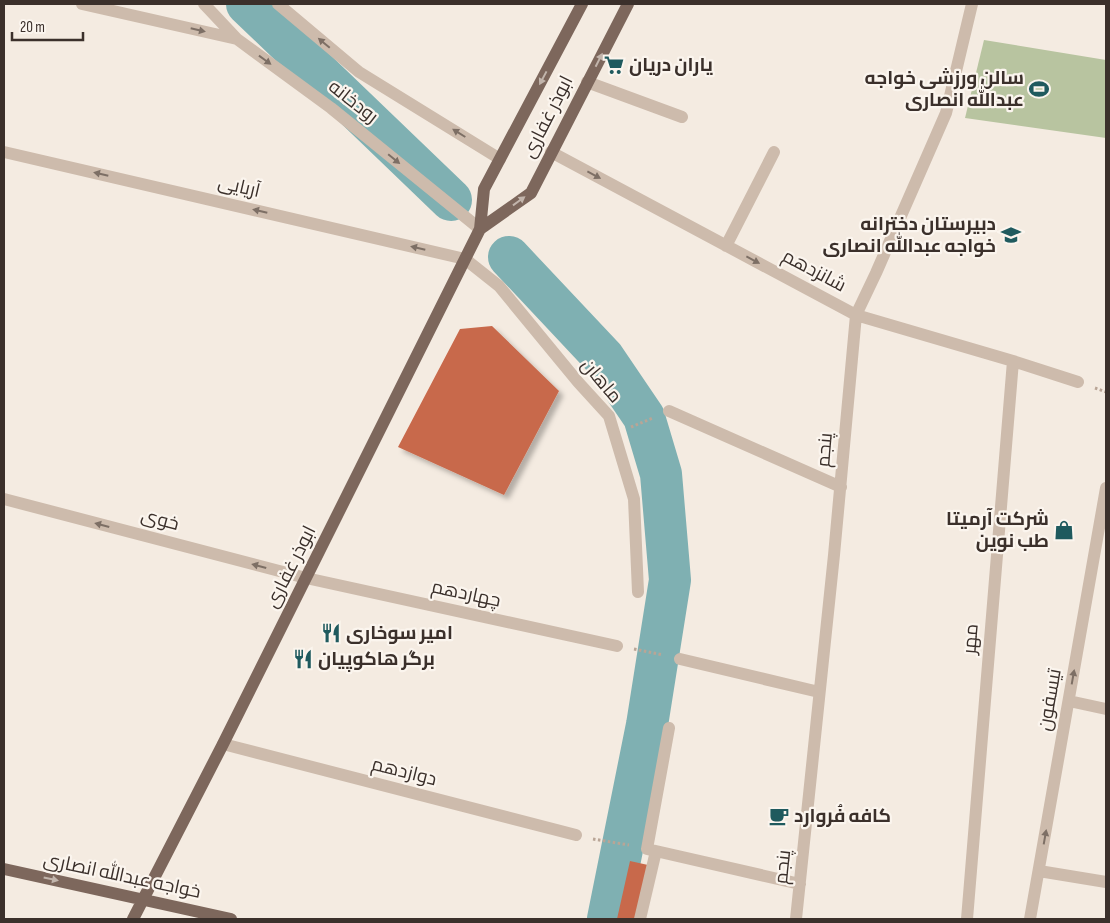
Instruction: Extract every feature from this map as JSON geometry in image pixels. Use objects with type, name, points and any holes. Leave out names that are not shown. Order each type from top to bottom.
[{"type":"main road","name":"ابوذر غفاری","points":[[133,919],[223,744],[480,229],[484,189],[582,4]]},
{"type":"main road","name":"ابوذر غفاری","points":[[480,229],[531,193],[628,4]]},
{"type":"main road","name":"خواجه عبدالله انصاری","points":[[4,869],[231,919]]},
{"type":"street","points":[[82,4],[237,39]]},
{"type":"street","name":"رودخانه","points":[[204,4],[237,39],[331,108],[480,229]]},
{"type":"street","name":"رودخانه","points":[[278,4],[359,72],[500,159]]},
{"type":"street","name":"پنجم","points":[[796,919],[841,487],[856,315],[946,113],[972,4]]},
{"type":"street","points":[[587,82],[682,117]]},
{"type":"street","name":"آریایی","points":[[4,152],[465,259]]},
{"type":"street","name":"شانزدهم","points":[[551,152],[856,315],[1078,382]]},
{"type":"street","points":[[726,246],[774,152]]},
{"type":"street","name":"ماهان","points":[[465,259],[499,286],[578,382],[609,416],[634,499],[638,592]]},
{"type":"street","name":"مهر","points":[[967,919],[1013,361]]},
{"type":"street","points":[[670,411],[841,487]]},
{"type":"street","name":"تیسفون","points":[[1030,919],[1069,701],[1101,551],[1106,488]]},
{"type":"street","name":"خوی","points":[[4,499],[306,578]]},
{"type":"street","name":"چهاردهم","points":[[306,578],[618,646]]},
{"type":"street","points":[[680,659],[819,692]]},
{"type":"street","points":[[1069,701],[1106,709]]},
{"type":"street","points":[[640,919],[670,728]]},
{"type":"street","name":"دوازدهم","points":[[223,744],[576,835]]},
{"type":"street","points":[[651,850],[800,884]]},
{"type":"street","points":[[1039,871],[1106,882]]},
{"type":"path","points":[[614,434],[670,411]]},
{"type":"path","points":[[618,646],[680,659]]},
{"type":"path","points":[[576,835],[651,850]]},
{"type":"green space","name":"سالن ورزشی خواجه عبدالله انصاری","points":[[984,40],[1106,60],[1106,138],[965,118]]},
{"type":"building","points":[[492,326],[559,391],[504,495],[398,447],[460,329]]},
{"type":"building","points":[[630,861],[648,865],[636,919],[617,919]]},
{"type":"waterway","points":[[247,4],[451,200]]},
{"type":"waterway","points":[[509,257],[604,358],[644,417],[661,474],[670,580],[647,725],[608,919]]},
{"type":"place","name":"یاران دریان","points":[[614,65]]},
{"type":"place","name":"سالن ورزشی خواجه عبدالله انصاری","points":[[1039,89]]},
{"type":"place","name":"دبیرستان دخترانه خواجه عبدالله انصاری","points":[[1011,235]]},
{"type":"place","name":"شرکت آرمیتا طب نوین","points":[[1064,530]]},
{"type":"place","name":"امیر سوخاری","points":[[331,633]]},
{"type":"place","name":"برگر هاکوپیان","points":[[303,659]]},
{"type":"place","name":"کافه فُروارد","points":[[779,816]]}]
